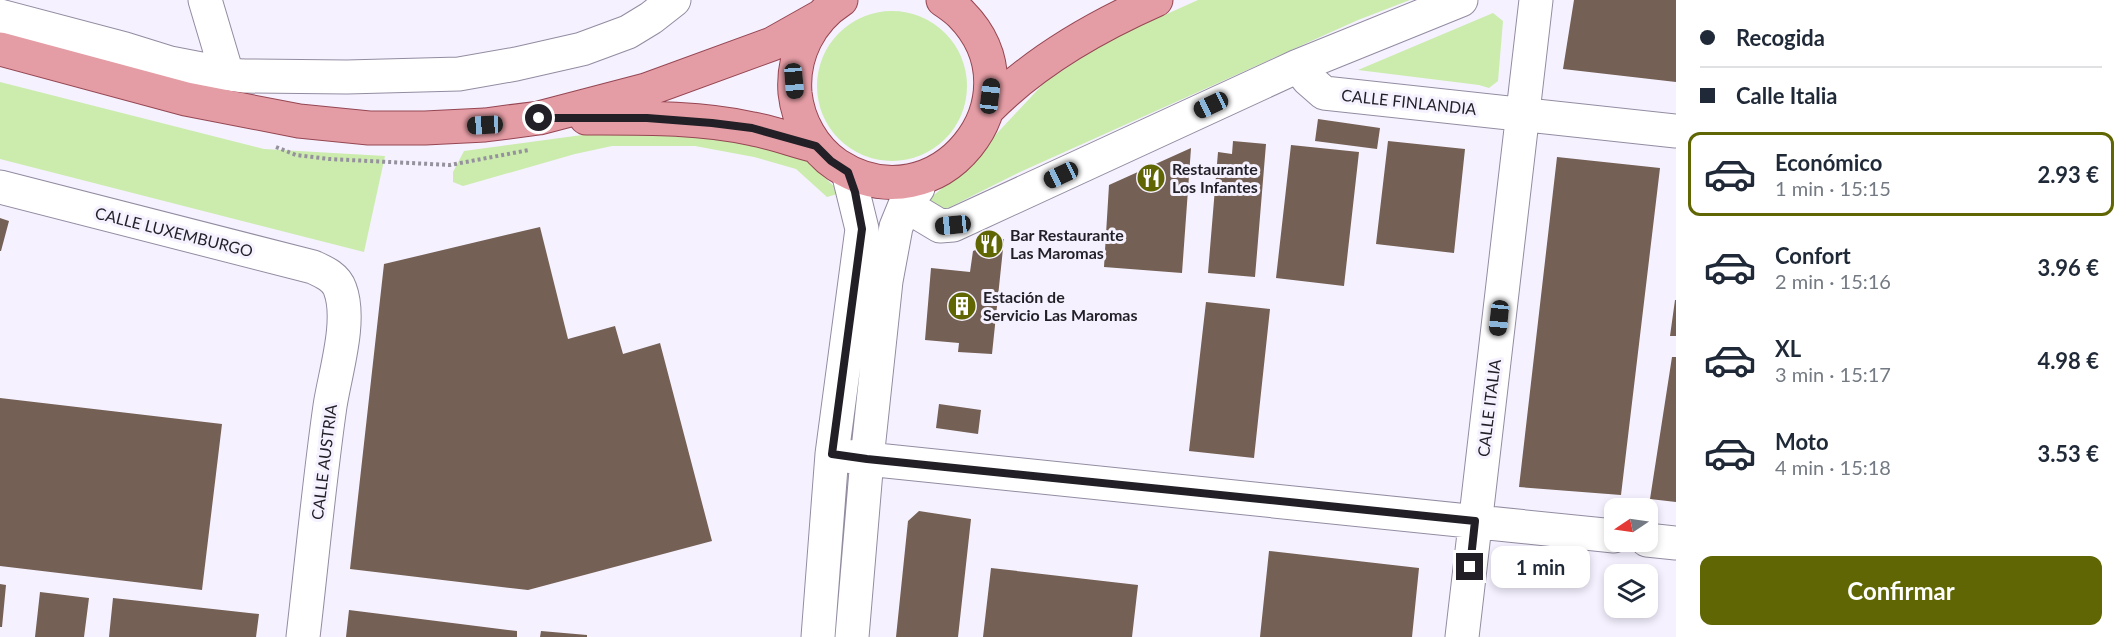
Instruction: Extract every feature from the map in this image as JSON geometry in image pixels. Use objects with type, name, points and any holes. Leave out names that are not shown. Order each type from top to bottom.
[{"type":"main road","points":[[831,9],[806,36],[798,58],[794,81],[796,104],[804,126],[816,146],[831,161],[848,172],[887,183],[907,182],[927,177],[948,166],[965,151],[979,131],[988,109],[991,83],[984,50],[977,34],[961,13],[943,0]]},
{"type":"main road","points":[[988,109],[1007,90],[1062,49],[1117,17],[1155,0]]},
{"type":"main road","points":[[539,118],[657,86],[772,44],[831,9]]},
{"type":"main road","points":[[0,49],[186,99],[299,121],[369,128],[425,128],[485,125],[539,118],[647,118],[752,128],[816,146]]},
{"type":"street","points":[[205,0],[227,74]]},
{"type":"street","points":[[0,16],[125,48],[170,63],[227,74],[347,77],[459,74],[582,49],[628,32],[674,0]]},
{"type":"street","points":[[905,206],[940,226],[953,225],[1298,66],[1461,0]]},
{"type":"street","name":"CALLE ITALIA","points":[[1462,637],[1536,0]]},
{"type":"street","name":"CALLE FINLANDIA","points":[[1298,66],[1308,79],[1324,93],[1676,131]]},
{"type":"street","points":[[818,637],[832,454],[862,229],[855,192],[848,172]]},
{"type":"street","points":[[852,637],[867,459],[891,251],[896,227],[905,206],[927,177]]},
{"type":"street","name":"CALLE LUXEMBURGO","points":[[0,188],[313,267],[330,275],[340,288]]},
{"type":"street","name":"CALLE AUSTRIA","points":[[303,637],[330,406],[343,327],[340,288]]},
{"type":"street","points":[[832,454],[1604,535]]},
{"type":"street","points":[[1658,541],[1676,543]]},
{"type":"green space","points":[[1198,0],[1410,0],[1358,20],[1020,172],[942,211],[929,199],[958,175],[1045,82],[1109,40]]},
{"type":"green space","points":[[892,11],[907,12],[921,17],[945,33],[961,57],[966,71],[966,101],[961,115],[945,139],[921,155],[907,160],[892,161],[877,160],[863,155],[839,139],[823,115],[818,101],[817,86],[818,71],[823,57],[839,33],[863,17],[877,12]]},
{"type":"green space","points":[[1493,13],[1503,21],[1498,81],[1489,88],[1358,70]]},
{"type":"green space","points":[[0,82],[264,149],[385,156],[364,252],[0,159]]},
{"type":"green space","points":[[612,131],[726,135],[800,154],[841,193],[827,197],[796,169],[754,157],[695,146],[612,146],[575,154],[463,186],[453,182],[453,172],[464,151]]},
{"type":"building","points":[[1574,0],[1676,0],[1676,82],[1563,69]]},
{"type":"building","points":[[1318,119],[1380,128],[1377,149],[1315,141]]},
{"type":"building","points":[[1233,141],[1266,144],[1255,277],[1208,273],[1218,152],[1232,154]]},
{"type":"building","points":[[1388,141],[1465,149],[1454,253],[1376,244]]},
{"type":"building","points":[[1291,145],[1359,152],[1344,286],[1276,278]]},
{"type":"building","points":[[1191,148],[1182,273],[1104,267],[1109,185]]},
{"type":"building","points":[[1557,157],[1660,168],[1621,495],[1519,487]]},
{"type":"building","points":[[0,218],[9,221],[1,251],[0,251]]},
{"type":"building","points":[[540,227],[568,339],[615,326],[623,354],[660,343],[712,541],[528,590],[350,569],[384,264]]},
{"type":"building","name":"Estación de Servicio Las Maromas","points":[[1004,239],[992,354],[958,352],[959,343],[925,340],[931,268],[970,272],[973,251]]},
{"type":"building","points":[[1675,300],[1676,336],[1670,336]]},
{"type":"building","points":[[1206,302],[1270,309],[1254,458],[1189,451]]},
{"type":"building","points":[[1672,357],[1676,357],[1676,502],[1650,498]]},
{"type":"building","points":[[0,398],[222,424],[202,590],[0,566]]},
{"type":"building","points":[[939,404],[981,410],[978,434],[936,428]]},
{"type":"building","points":[[919,511],[971,519],[958,637],[896,637],[908,521]]},
{"type":"building","points":[[1269,551],[1419,568],[1412,637],[1260,637]]},
{"type":"building","points":[[991,568],[1138,585],[1132,637],[983,637]]},
{"type":"building","points":[[0,584],[6,585],[2,627],[0,627]]},
{"type":"building","points":[[40,592],[89,598],[84,637],[35,637]]},
{"type":"building","points":[[113,598],[259,614],[256,637],[109,637]]},
{"type":"building","points":[[349,610],[517,631],[517,637],[346,637]]},
{"type":"building","points":[[541,631],[587,635],[587,637],[540,637]]},
{"type":"place","name":"Restaurante Los Infantes","points":[[1151,178]]},
{"type":"place","name":"Bar Restaurante Las Maromas","points":[[989,244]]},
{"type":"place","name":"Estación de Servicio Las Maromas","points":[[962,306]]},
{"type":"route","points":[[539,118],[647,118],[752,128],[816,146],[831,161],[848,172],[855,192],[862,229],[832,454],[1475,521],[1470,567]]}]
